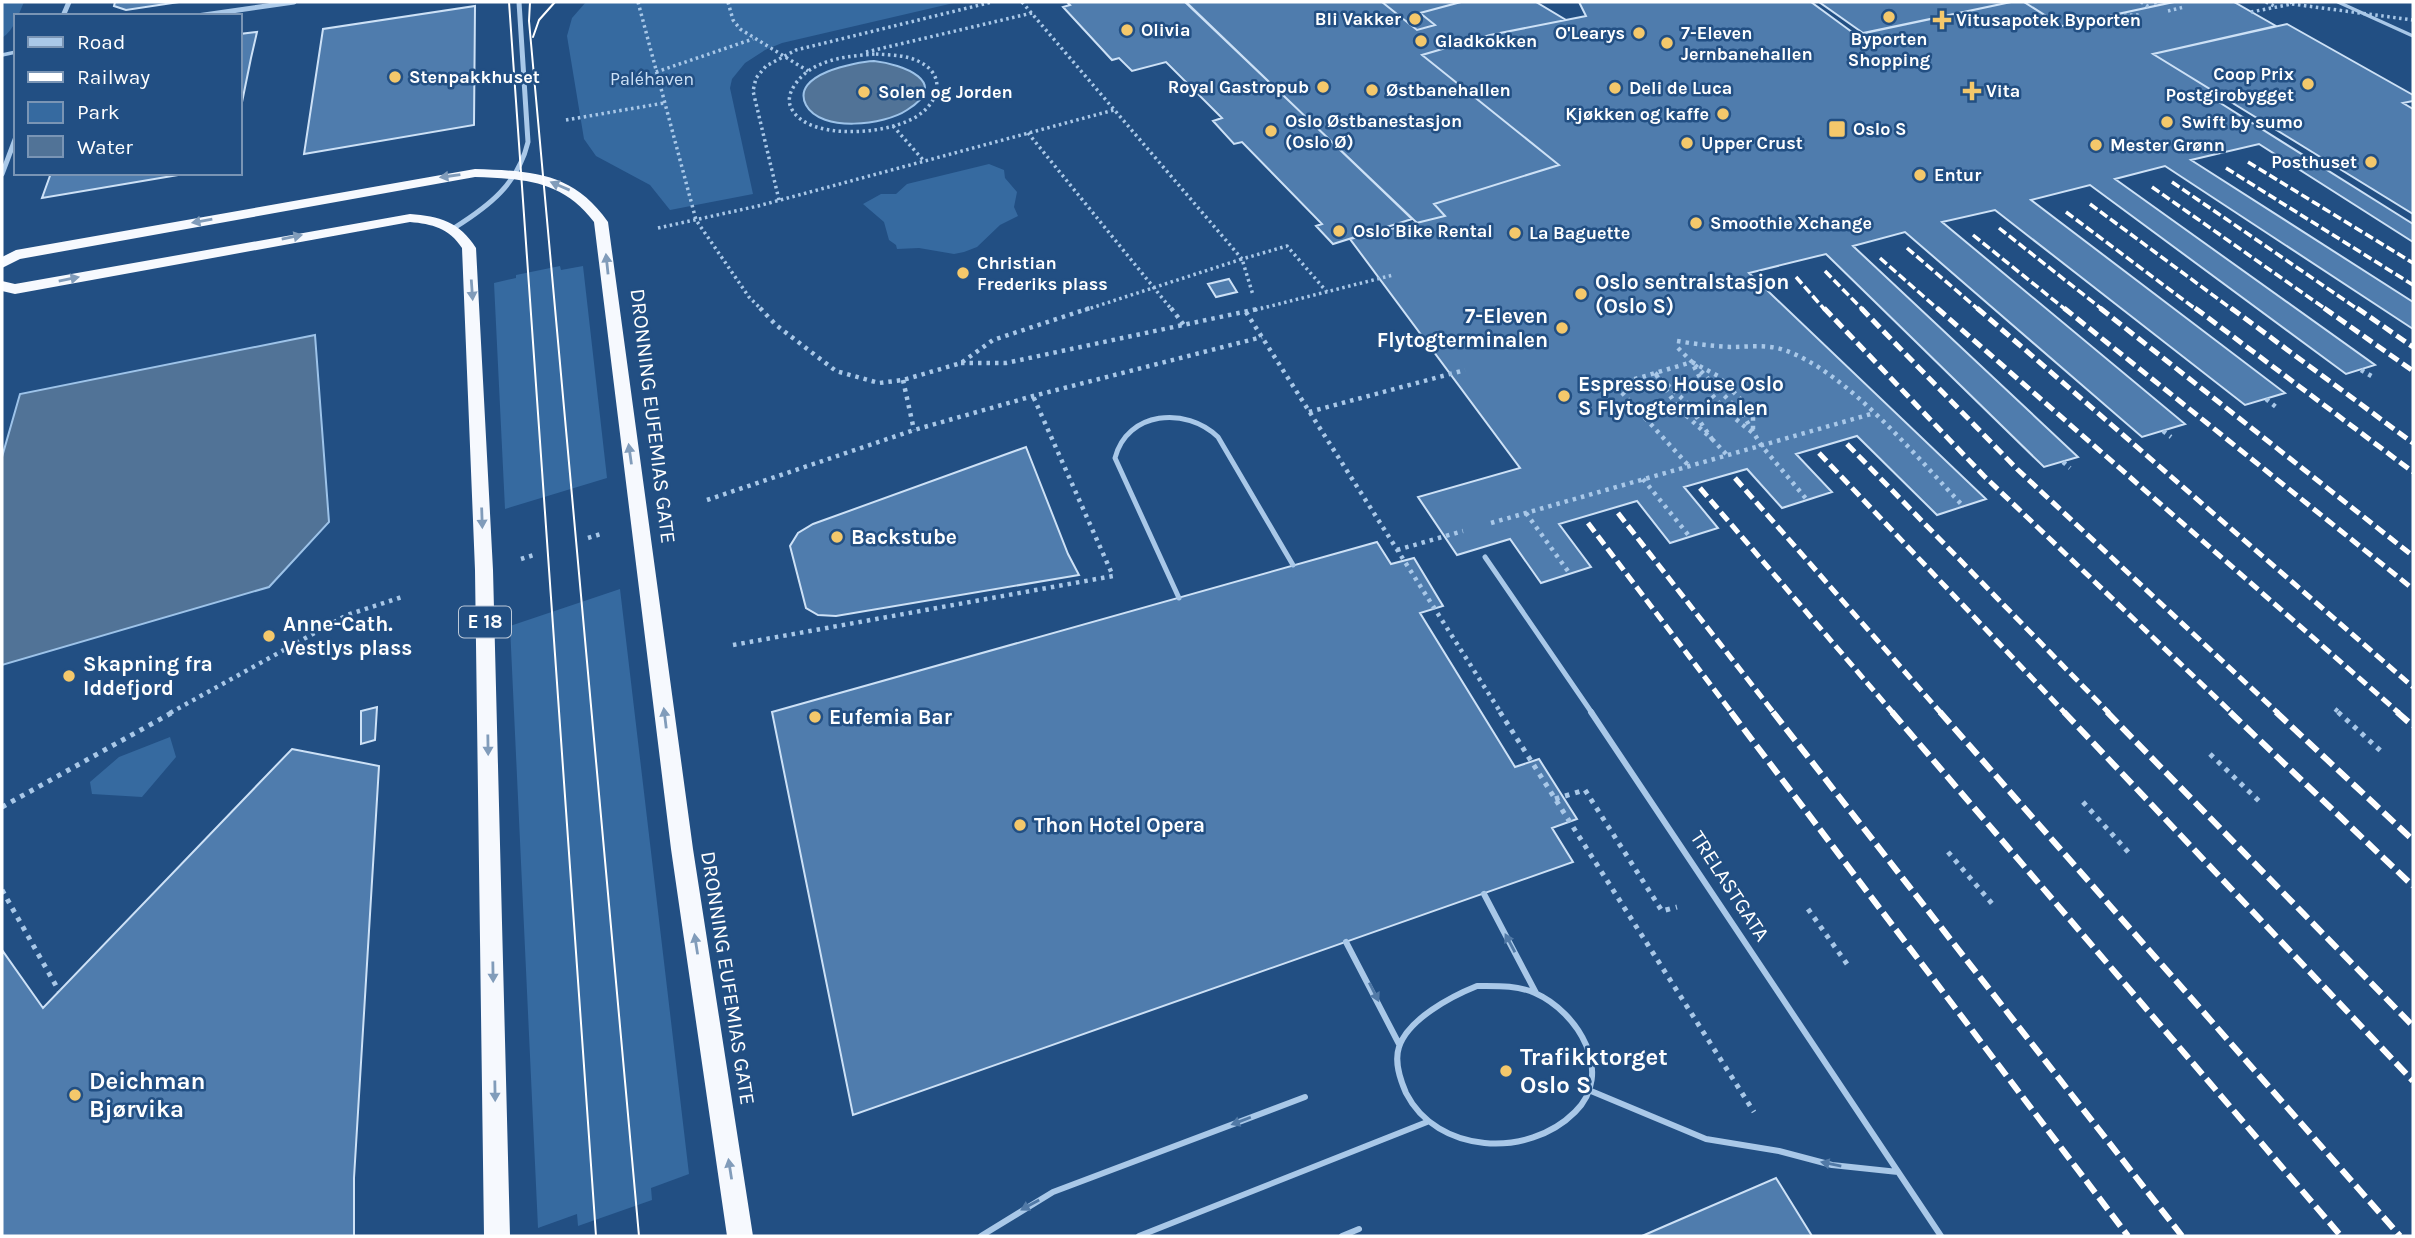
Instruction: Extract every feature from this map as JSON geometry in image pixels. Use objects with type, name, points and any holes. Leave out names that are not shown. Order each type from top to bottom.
[{"type":"highway","name":"DRONNING EUFEMIAS GATE","points":[[2,263],[16,256],[451,175],[498,172],[553,183],[578,194],[601,222],[682,849],[740,1236]]},
{"type":"highway","points":[[2,286],[15,289],[395,219],[429,219],[454,228]]},
{"type":"highway","name":"E 18","points":[[454,228],[463,236],[469,248],[481,492],[497,1236]]},
{"type":"street","points":[[211,14],[294,2]]},
{"type":"street","points":[[454,228],[500,196],[517,175],[526,154],[528,142],[520,2]]},
{"type":"street","points":[[2,174],[14,142]]},
{"type":"lane","points":[[2338,2],[2413,36]]},
{"type":"lane","points":[[1179,598],[1115,458],[1116,446],[1128,431],[1148,421],[1166,416],[1189,419],[1210,429],[1221,441],[1293,565]]},
{"type":"lane","name":"TRELASTGATA","points":[[1485,557],[1681,843],[1941,1236]]},
{"type":"lane","points":[[1484,894],[1536,993]]},
{"type":"lane","points":[[1346,942],[1399,1044],[1397,1068],[1407,1096],[1427,1122],[1451,1138],[1507,1145],[1545,1133],[1567,1122],[1591,1091],[1593,1061],[1583,1034],[1561,1010],[1536,993],[1501,986],[1477,986],[1452,995],[1424,1014],[1399,1044]]},
{"type":"lane","points":[[1591,1091],[1706,1139],[1779,1151],[1832,1165],[1898,1172]]},
{"type":"lane","points":[[981,1236],[1053,1192],[1305,1097]]},
{"type":"lane","points":[[1139,1236],[1427,1122]]},
{"type":"lane","points":[[1342,1236],[1359,1230]]},
{"type":"path","points":[[638,2],[696,220],[749,297],[776,325],[836,371],[857,379],[879,383],[903,380],[961,363],[1006,363],[1245,312],[1393,275]]},
{"type":"path","points":[[728,2],[733,20],[753,39],[808,72]]},
{"type":"path","points":[[779,200],[752,91],[756,78],[780,56],[818,43],[992,2]]},
{"type":"path","points":[[1022,2],[1242,259],[1253,295]]},
{"type":"path","points":[[2141,2],[2149,7]]},
{"type":"path","points":[[2266,2],[2277,7]]},
{"type":"path","points":[[2251,12],[2292,3],[2413,20]]},
{"type":"path","points":[[2168,11],[2184,7]]},
{"type":"path","points":[[851,56],[899,56],[919,62],[933,71],[939,82],[939,94],[930,107],[914,118],[893,126],[844,132],[803,121],[792,110],[789,97],[795,83],[808,72],[828,62],[851,56],[1032,13]]},
{"type":"path","points":[[2118,15],[2140,15]]},
{"type":"path","points":[[2125,19],[2140,15]]},
{"type":"path","points":[[2130,22],[2140,15]]},
{"type":"path","points":[[2076,19],[2087,24]]},
{"type":"path","points":[[656,72],[753,39]]},
{"type":"path","points":[[566,120],[664,103]]},
{"type":"path","points":[[658,228],[779,200],[1114,110]]},
{"type":"path","points":[[893,126],[924,161]]},
{"type":"path","points":[[1028,133],[1184,325]]},
{"type":"path","points":[[961,363],[993,340],[1287,246],[1326,292]]},
{"type":"path","points":[[1245,312],[1779,1151]]},
{"type":"path","points":[[708,499],[914,430],[1033,396],[1262,337]]},
{"type":"path","points":[[1677,341],[1783,350],[1808,360],[1828,374],[1871,414],[1964,507]]},
{"type":"path","points":[[1678,348],[1743,415],[1761,445],[1808,501]]},
{"type":"path","points":[[1692,362],[1699,382],[1733,418],[1753,433]]},
{"type":"path","points":[[1689,466],[1615,384],[1692,362],[1718,376],[1753,412],[1753,433]]},
{"type":"path","points":[[1309,412],[1465,370]]},
{"type":"path","points":[[2361,370],[2373,377]]},
{"type":"path","points":[[1655,373],[1664,393],[1727,455]]},
{"type":"path","points":[[1655,373],[1676,390],[1702,418],[1713,439]]},
{"type":"path","points":[[903,380],[914,430]]},
{"type":"path","points":[[733,645],[1113,576],[1033,396]]},
{"type":"path","points":[[2266,399],[2276,407]]},
{"type":"path","points":[[1479,526],[1871,414]]},
{"type":"path","points":[[2163,431],[2171,437]]},
{"type":"path","points":[[2063,462],[2070,468]]},
{"type":"path","points":[[1643,479],[1690,537]]},
{"type":"path","points":[[1526,513],[1570,574]]},
{"type":"path","points":[[1397,550],[1468,530]]},
{"type":"path","points":[[2,807],[347,615],[405,596]]},
{"type":"path","points":[[2335,709],[2383,753]]},
{"type":"path","points":[[2210,754],[2261,803]]},
{"type":"path","points":[[1555,799],[1585,790],[1662,911],[1677,907]]},
{"type":"path","points":[[2083,802],[2129,853]]},
{"type":"path","points":[[1948,852],[1994,906]]},
{"type":"path","points":[[2,890],[60,991]]},
{"type":"path","points":[[1808,909],[1847,964]]},
{"type":"green space","points":[[2,2],[24,2],[18,14],[14,14],[13,26],[2,38]]},
{"type":"green space","name":"Paléhaven","points":[[586,2],[958,2],[782,43],[745,63],[732,79],[730,88],[753,194],[670,210],[650,185],[596,156],[584,139],[567,36],[572,18]]},
{"type":"green space","points":[[989,164],[1004,170],[1005,178],[1017,192],[1014,207],[1018,216],[1000,225],[977,247],[964,252],[954,254],[919,248],[897,249],[889,240],[884,222],[863,204],[881,194],[896,194],[907,184]]},
{"type":"green space","points":[[560,266],[561,270],[583,266],[607,478],[505,509],[494,283],[516,278],[516,275]]},
{"type":"green space","points":[[620,589],[689,1174],[651,1188],[652,1200],[578,1226],[577,1214],[538,1228],[510,626]]},
{"type":"green space","points":[[170,737],[176,757],[142,797],[92,794],[90,782],[119,757]]},
{"type":"water","points":[[874,61],[909,70],[918,76],[924,83],[925,91],[920,100],[897,115],[854,124],[825,120],[814,114],[806,105],[804,94],[807,85],[816,78],[840,67]]},
{"type":"water","points":[[315,335],[329,522],[269,587],[2,665],[2,457],[20,394]]},
{"type":"building","points":[[115,2],[179,2],[126,10],[114,6]]},
{"type":"building","name":"Oslo Østbanestasjon (Oslo Ø)","points":[[1067,2],[1186,2],[1412,219],[1333,244],[1316,226],[1322,224],[1242,142],[1234,144],[1213,121],[1222,118],[1166,62],[1132,71],[1119,58],[1112,60],[1063,7],[1070,5]]},
{"type":"building","name":"Østbanehallen","points":[[1185,2],[1536,2],[1566,20],[1490,35],[1422,55],[1559,165],[1434,204],[1445,216],[1417,223]]},
{"type":"building","name":"Bli Vakker","points":[[1382,2],[1461,2],[1420,13],[1435,25],[1417,30]]},
{"type":"building","name":"Oslo sentralstasjon (Oslo S)","points":[[1579,2],[1811,2],[1856,35],[2011,2],[2024,2],[2062,26],[2173,2],[2234,2],[2276,26],[2153,54],[2223,97],[2214,99],[2413,224],[2413,242],[2259,144],[2191,160],[2413,302],[2413,329],[2165,166],[2115,179],[2375,365],[2346,374],[2090,185],[2031,200],[2285,393],[2245,405],[1995,210],[1942,222],[2185,424],[2142,437],[1905,232],[1853,246],[2078,457],[2044,467],[1826,254],[1749,273],[1986,499],[1937,515],[1857,436],[1796,454],[1832,492],[1782,508],[1747,469],[1684,487],[1718,528],[1670,543],[1637,501],[1559,524],[1591,567],[1541,583],[1510,539],[1457,555],[1418,497],[1520,468],[1350,239],[1445,216],[1434,204],[1559,165],[1422,55],[1490,35],[1586,16]]},
{"type":"building","name":"Byporten Shopping","points":[[1819,2],[2011,2],[1863,33]]},
{"type":"building","points":[[2024,2],[2174,2],[2062,26]]},
{"type":"building","name":"Stenpakkhuset","points":[[475,6],[474,125],[304,154],[323,29]]},
{"type":"building","name":"Posthuset","points":[[2287,24],[2413,95],[2413,101],[2403,103],[2413,109],[2413,214],[2153,54]]},
{"type":"building","points":[[257,32],[242,102],[242,34]]},
{"type":"building","points":[[50,175],[178,175],[42,198]]},
{"type":"building","points":[[1229,279],[1237,292],[1216,297],[1208,284]]},
{"type":"building","points":[[1026,447],[1068,554],[1079,575],[836,616],[818,615],[806,608],[790,546],[798,533],[813,524]]},
{"type":"building","name":"Thon Hotel Opera","points":[[1377,542],[1391,564],[1414,558],[1443,606],[1420,613],[1515,767],[1539,759],[1577,819],[1552,828],[1573,862],[853,1115],[772,712]]},
{"type":"building","points":[[377,707],[375,740],[361,744],[361,711]]},
{"type":"building","points":[[292,749],[379,766],[354,1178],[354,1236],[2,1236],[2,950],[43,1008]]},
{"type":"building","points":[[1776,1178],[1812,1236],[1642,1236],[1665,1226]]},
{"type":"tram line","points":[[509,2],[596,1236]]},
{"type":"tram line","points":[[530,2],[529,21],[639,1236]]},
{"type":"tram line","points":[[533,37],[539,20],[555,2]]},
{"type":"railway","points":[[2248,162],[2413,263]]},
{"type":"railway","points":[[2226,168],[2413,285]]},
{"type":"railway","points":[[2172,182],[2359,310]]},
{"type":"railway","points":[[2152,187],[2327,310]]},
{"type":"railway","points":[[2090,204],[2233,310]]},
{"type":"railway","points":[[2066,212],[2197,310]]},
{"type":"railway","points":[[1999,228],[2103,310]]},
{"type":"railway","points":[[1973,235],[2066,310]]},
{"type":"railway","points":[[1907,248],[1979,310]]},
{"type":"railway","points":[[1880,258],[1939,310]]},
{"type":"railway","points":[[1825,271],[1863,310]]},
{"type":"railway","points":[[1796,277],[1825,310]]},
{"type":"railway","points":[[1824,308],[1984,476],[2232,713]]},
{"type":"railway","points":[[1861,308],[2017,469],[2278,713]]},
{"type":"railway","points":[[1937,308],[2399,713]]},
{"type":"railway","points":[[1977,308],[2413,687]]},
{"type":"railway","points":[[2064,308],[2413,589]]},
{"type":"railway","points":[[2100,308],[2413,556]]},
{"type":"railway","points":[[2195,308],[2413,472]]},
{"type":"railway","points":[[2231,308],[2413,443]]},
{"type":"railway","points":[[2324,308],[2413,371]]},
{"type":"railway","points":[[2357,308],[2413,347]]},
{"type":"railway","points":[[1847,444],[2109,713]]},
{"type":"railway","points":[[1819,453],[2065,713]]},
{"type":"railway","points":[[1735,478],[1941,713]]},
{"type":"railway","points":[[1700,488],[1893,713]]},
{"type":"railway","points":[[1618,513],[1774,713]]},
{"type":"railway","points":[[1588,523],[1732,713]]},
{"type":"railway","points":[[1731,712],[2128,1236]]},
{"type":"railway","points":[[1773,712],[2182,1236]]},
{"type":"railway","points":[[1892,712],[2341,1236]]},
{"type":"railway","points":[[1940,712],[2400,1236]]},
{"type":"railway","points":[[2064,712],[2413,1081]]},
{"type":"railway","points":[[2107,712],[2413,1026]]},
{"type":"railway","points":[[2230,712],[2413,886]]},
{"type":"railway","points":[[2276,712],[2413,840]]},
{"type":"railway","points":[[2397,712],[2413,726]]},
{"type":"place","name":"Byporten Shopping","points":[[1889,17]]},
{"type":"place","name":"Bli Vakker","points":[[1415,19]]},
{"type":"place","name":"Vitusapotek Byporten","points":[[1942,20]]},
{"type":"place","name":"Olivia","points":[[1127,30]]},
{"type":"place","name":"O'Learys","points":[[1639,33]]},
{"type":"place","name":"Gladkokken","points":[[1421,41]]},
{"type":"place","name":"7-Eleven Jernbanehallen","points":[[1667,43]]},
{"type":"place","name":"Stenpakkhuset","points":[[395,77]]},
{"type":"place","name":"Coop Prix Postgirobygget","points":[[2308,84]]},
{"type":"place","name":"Royal Gastropub","points":[[1323,87]]},
{"type":"place","name":"Deli de Luca","points":[[1615,88]]},
{"type":"place","name":"Østbanehallen","points":[[1372,90]]},
{"type":"place","name":"Vita","points":[[1972,91]]},
{"type":"place","name":"Solen og Jorden","points":[[864,92]]},
{"type":"place","name":"Kjøkken og kaffe","points":[[1723,114]]},
{"type":"place","name":"Swift by sumo","points":[[2167,122]]},
{"type":"place","name":"Oslo S","points":[[1837,129]]},
{"type":"place","name":"Oslo Østbanestasjon (Oslo Ø)","points":[[1271,131]]},
{"type":"place","name":"Upper Crust","points":[[1687,143]]},
{"type":"place","name":"Mester Grønn","points":[[2096,145]]},
{"type":"place","name":"Posthuset","points":[[2371,162]]},
{"type":"place","name":"Entur","points":[[1920,175]]},
{"type":"place","name":"Smoothie Xchange","points":[[1696,223]]},
{"type":"place","name":"Oslo Bike Rental","points":[[1339,231]]},
{"type":"place","name":"La Baguette","points":[[1515,233]]},
{"type":"place","name":"Christian Frederiks plass","points":[[963,273]]},
{"type":"place","name":"Oslo sentralstasjon (Oslo S)","points":[[1581,294]]},
{"type":"place","name":"7-Eleven Flytogterminalen","points":[[1562,328]]},
{"type":"place","name":"Espresso House Oslo S Flytogterminalen","points":[[1564,396]]},
{"type":"place","name":"Backstube","points":[[837,537]]},
{"type":"place","name":"Anne-Cath. Vestlys plass","points":[[269,636]]},
{"type":"place","name":"Skapning fra Iddefjord","points":[[69,676]]},
{"type":"place","name":"Eufemia Bar","points":[[815,717]]},
{"type":"place","name":"Thon Hotel Opera","points":[[1020,825]]},
{"type":"place","name":"Trafikktorget Oslo S","points":[[1506,1071]]},
{"type":"place","name":"Deichman Bjørvika","points":[[75,1095]]}]
